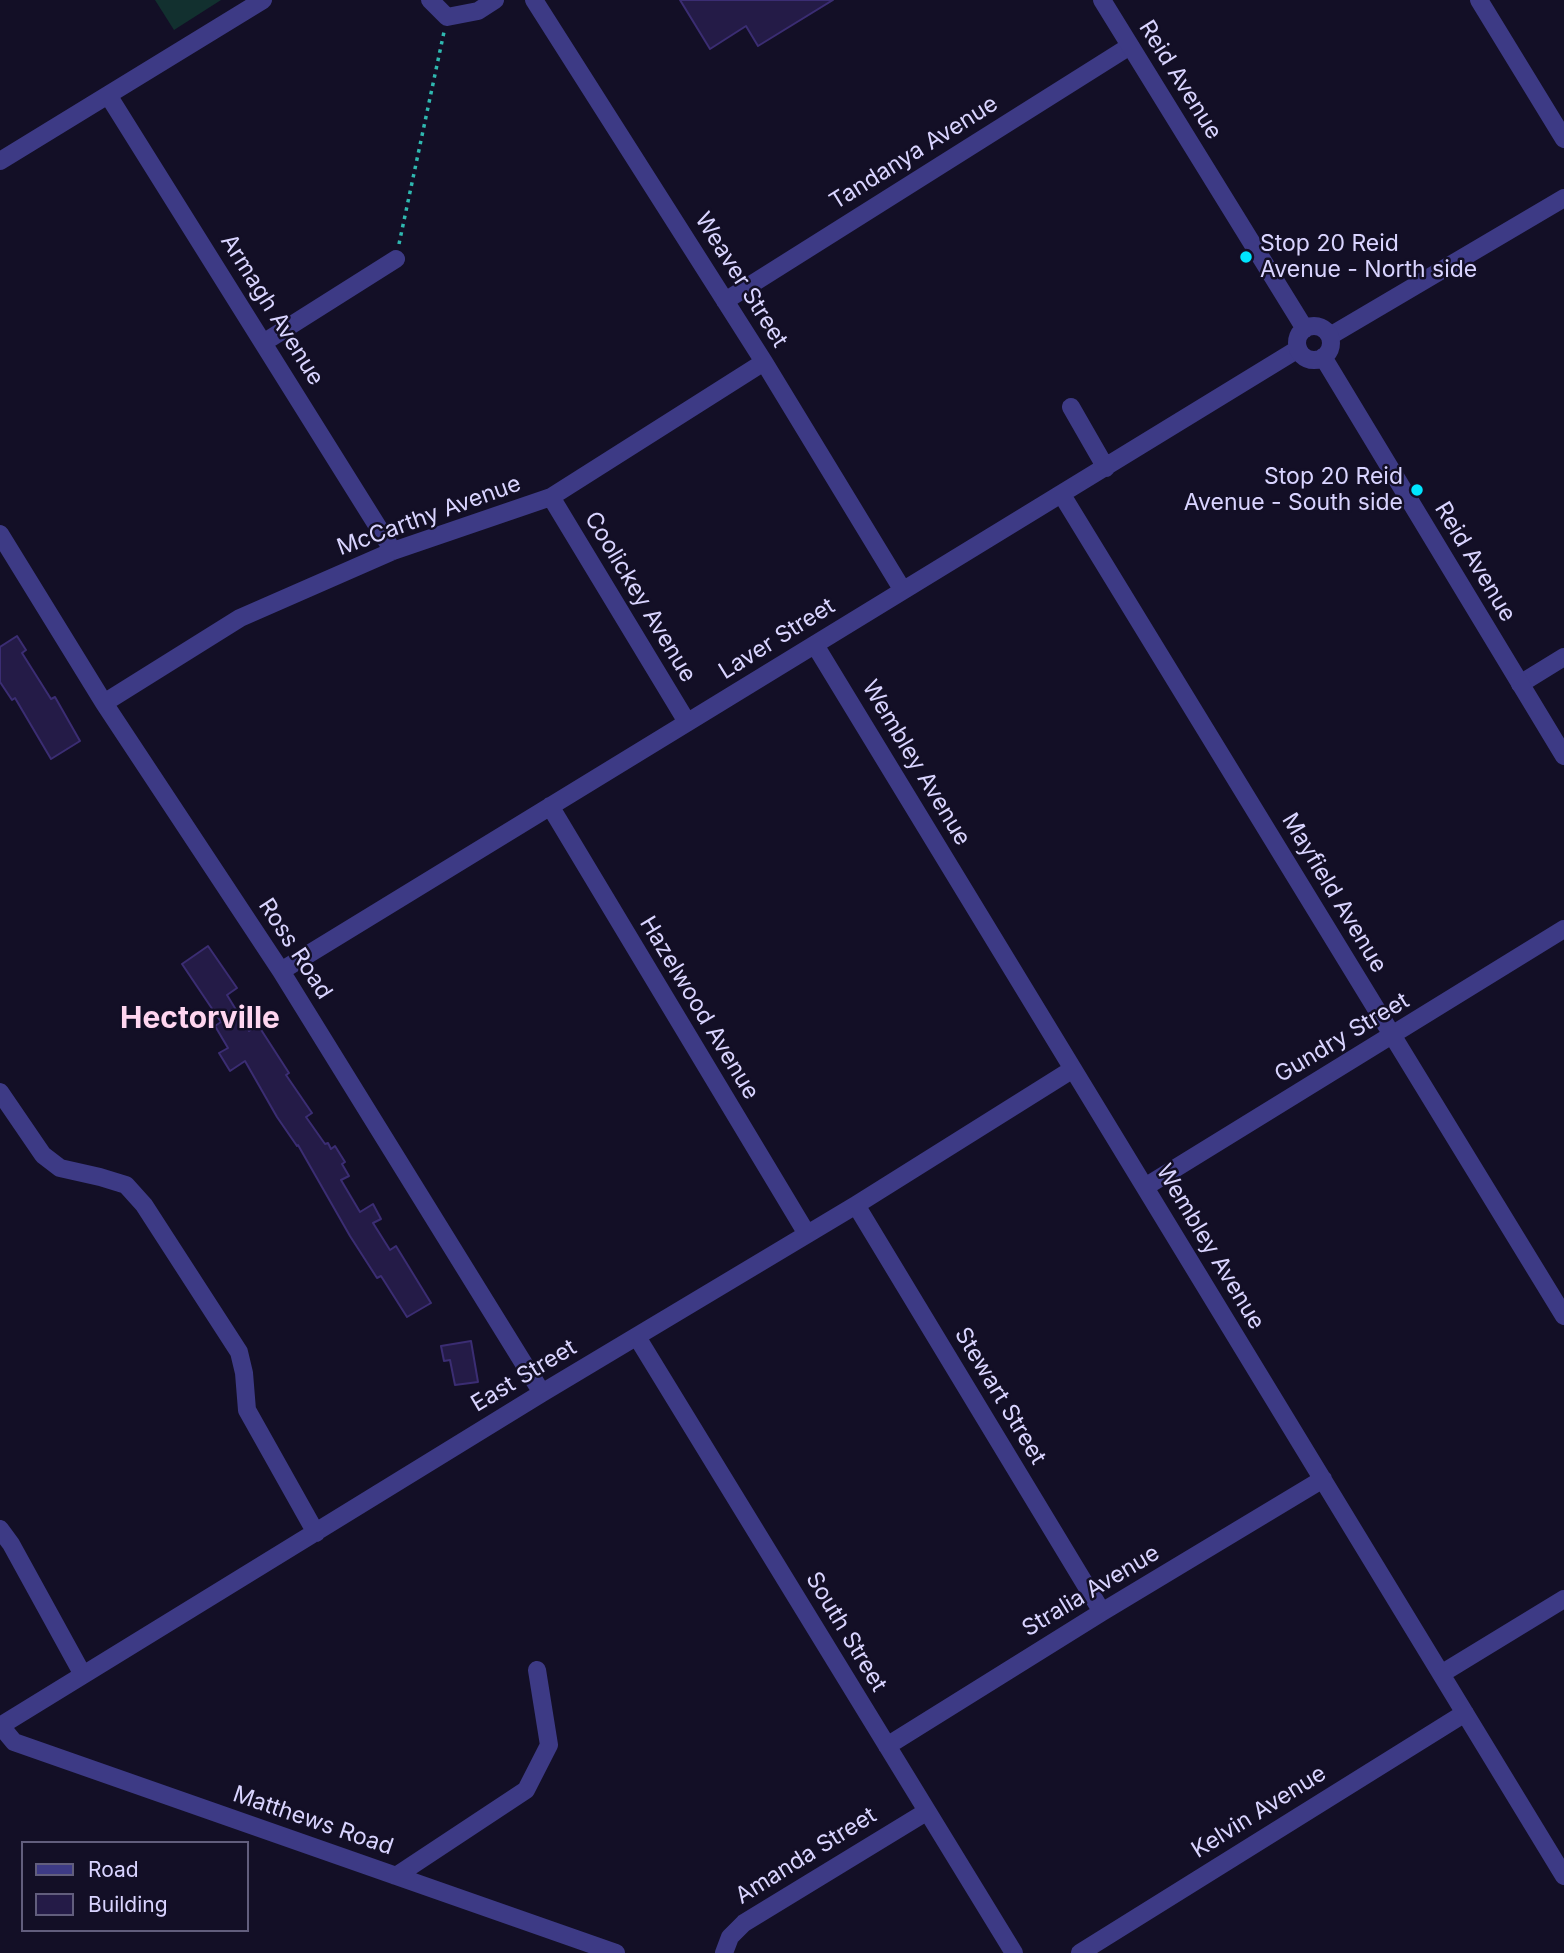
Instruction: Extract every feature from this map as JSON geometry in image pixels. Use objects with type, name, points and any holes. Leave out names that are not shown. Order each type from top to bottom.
[{"type":"street","points":[[0,161],[263,0]]},
{"type":"street","points":[[430,0],[447,17],[478,11],[495,0]]},
{"type":"street","name":"Weaver Street","points":[[534,0],[764,362],[902,589]]},
{"type":"street","name":"Reid Avenue","points":[[1102,0],[1305,329]]},
{"type":"street","points":[[1479,0],[1564,139]]},
{"type":"street","name":"Tandanya Avenue","points":[[725,301],[1130,46]]},
{"type":"street","name":"Armagh Avenue","points":[[108,94],[393,551]]},
{"type":"street","points":[[1330,336],[1564,198]]},
{"type":"street","points":[[263,343],[396,260]]},
{"type":"street","points":[[1316,326],[1324,329],[1330,336],[1328,354],[1311,360],[1303,356],[1297,341],[1305,329],[1316,326]]},
{"type":"street","name":"Laver Street","points":[[281,971],[1298,349]]},
{"type":"street","name":"Reid Avenue","points":[[1323,357],[1564,756]]},
{"type":"street","name":"McCarthy Avenue","points":[[104,703],[240,618],[393,551],[551,497],[764,362]]},
{"type":"street","points":[[1071,407],[1106,468]]},
{"type":"street","name":"Mayfield Avenue","points":[[1062,495],[1564,1316]]},
{"type":"street","name":"Coolickey Avenue","points":[[551,497],[687,722]]},
{"type":"street","name":"Ross Road","points":[[0,534],[104,703],[281,971],[542,1393]]},
{"type":"street","name":"Wembley Avenue","points":[[815,645],[1564,1876]]},
{"type":"street","points":[[1520,684],[1564,657]]},
{"type":"street","name":"Hazelwood Avenue","points":[[550,806],[807,1234]]},
{"type":"street","name":"Gundry Street","points":[[1145,1187],[1564,929]]},
{"type":"street","name":"East Street","points":[[0,1726],[542,1393],[856,1205],[1073,1069]]},
{"type":"street","points":[[0,1091],[7,1121],[43,1155],[60,1168],[126,1185],[144,1205],[239,1352],[247,1409],[316,1533]]},
{"type":"street","name":"Stewart Street","points":[[856,1205],[1102,1612]]},
{"type":"street","name":"South Street","points":[[637,1337],[1014,1953]]},
{"type":"street","name":"Stralia Avenue","points":[[887,1746],[1323,1479]]},
{"type":"street","points":[[0,1529],[11,1544],[83,1675]]},
{"type":"street","points":[[1441,1674],[1564,1599]]},
{"type":"street","points":[[396,1876],[526,1790],[549,1745],[537,1670]]},
{"type":"street","name":"Kelvin Avenue","points":[[1080,1953],[1465,1713]]},
{"type":"street","name":"Matthews Road","points":[[0,1726],[14,1742],[616,1953]]},
{"type":"street","name":"Amanda Street","points":[[724,1953],[730,1937],[744,1923],[926,1812]]},
{"type":"path","points":[[396,260],[447,17]]},
{"type":"green space","points":[[155,0],[221,0],[174,30]]},
{"type":"building","points":[[680,0],[833,0],[758,46],[746,26],[710,49]]},
{"type":"building","points":[[17,636],[26,650],[22,653],[51,699],[55,697],[80,741],[51,759],[15,698],[12,700],[0,682],[0,647]]},
{"type":"building","points":[[208,946],[237,988],[227,995],[249,1031],[258,1025],[289,1073],[286,1075],[312,1113],[306,1117],[325,1144],[328,1143],[331,1149],[335,1146],[345,1162],[342,1164],[349,1176],[341,1180],[360,1212],[373,1204],[381,1219],[373,1223],[390,1250],[396,1246],[431,1303],[407,1317],[381,1276],[377,1278],[350,1236],[298,1145],[277,1117],[245,1061],[230,1071],[219,1053],[228,1048],[215,1026],[221,1022],[182,964]]},
{"type":"building","points":[[471,1341],[478,1382],[455,1385],[450,1360],[444,1361],[441,1346]]},
{"type":"place","name":"Stop 20 Reid Avenue - North side","points":[[1246,257]]},
{"type":"place","name":"Stop 20 Reid Avenue - South side","points":[[1417,490]]},
{"type":"district","name":"Hectorville","points":[[200,1019]]}]
